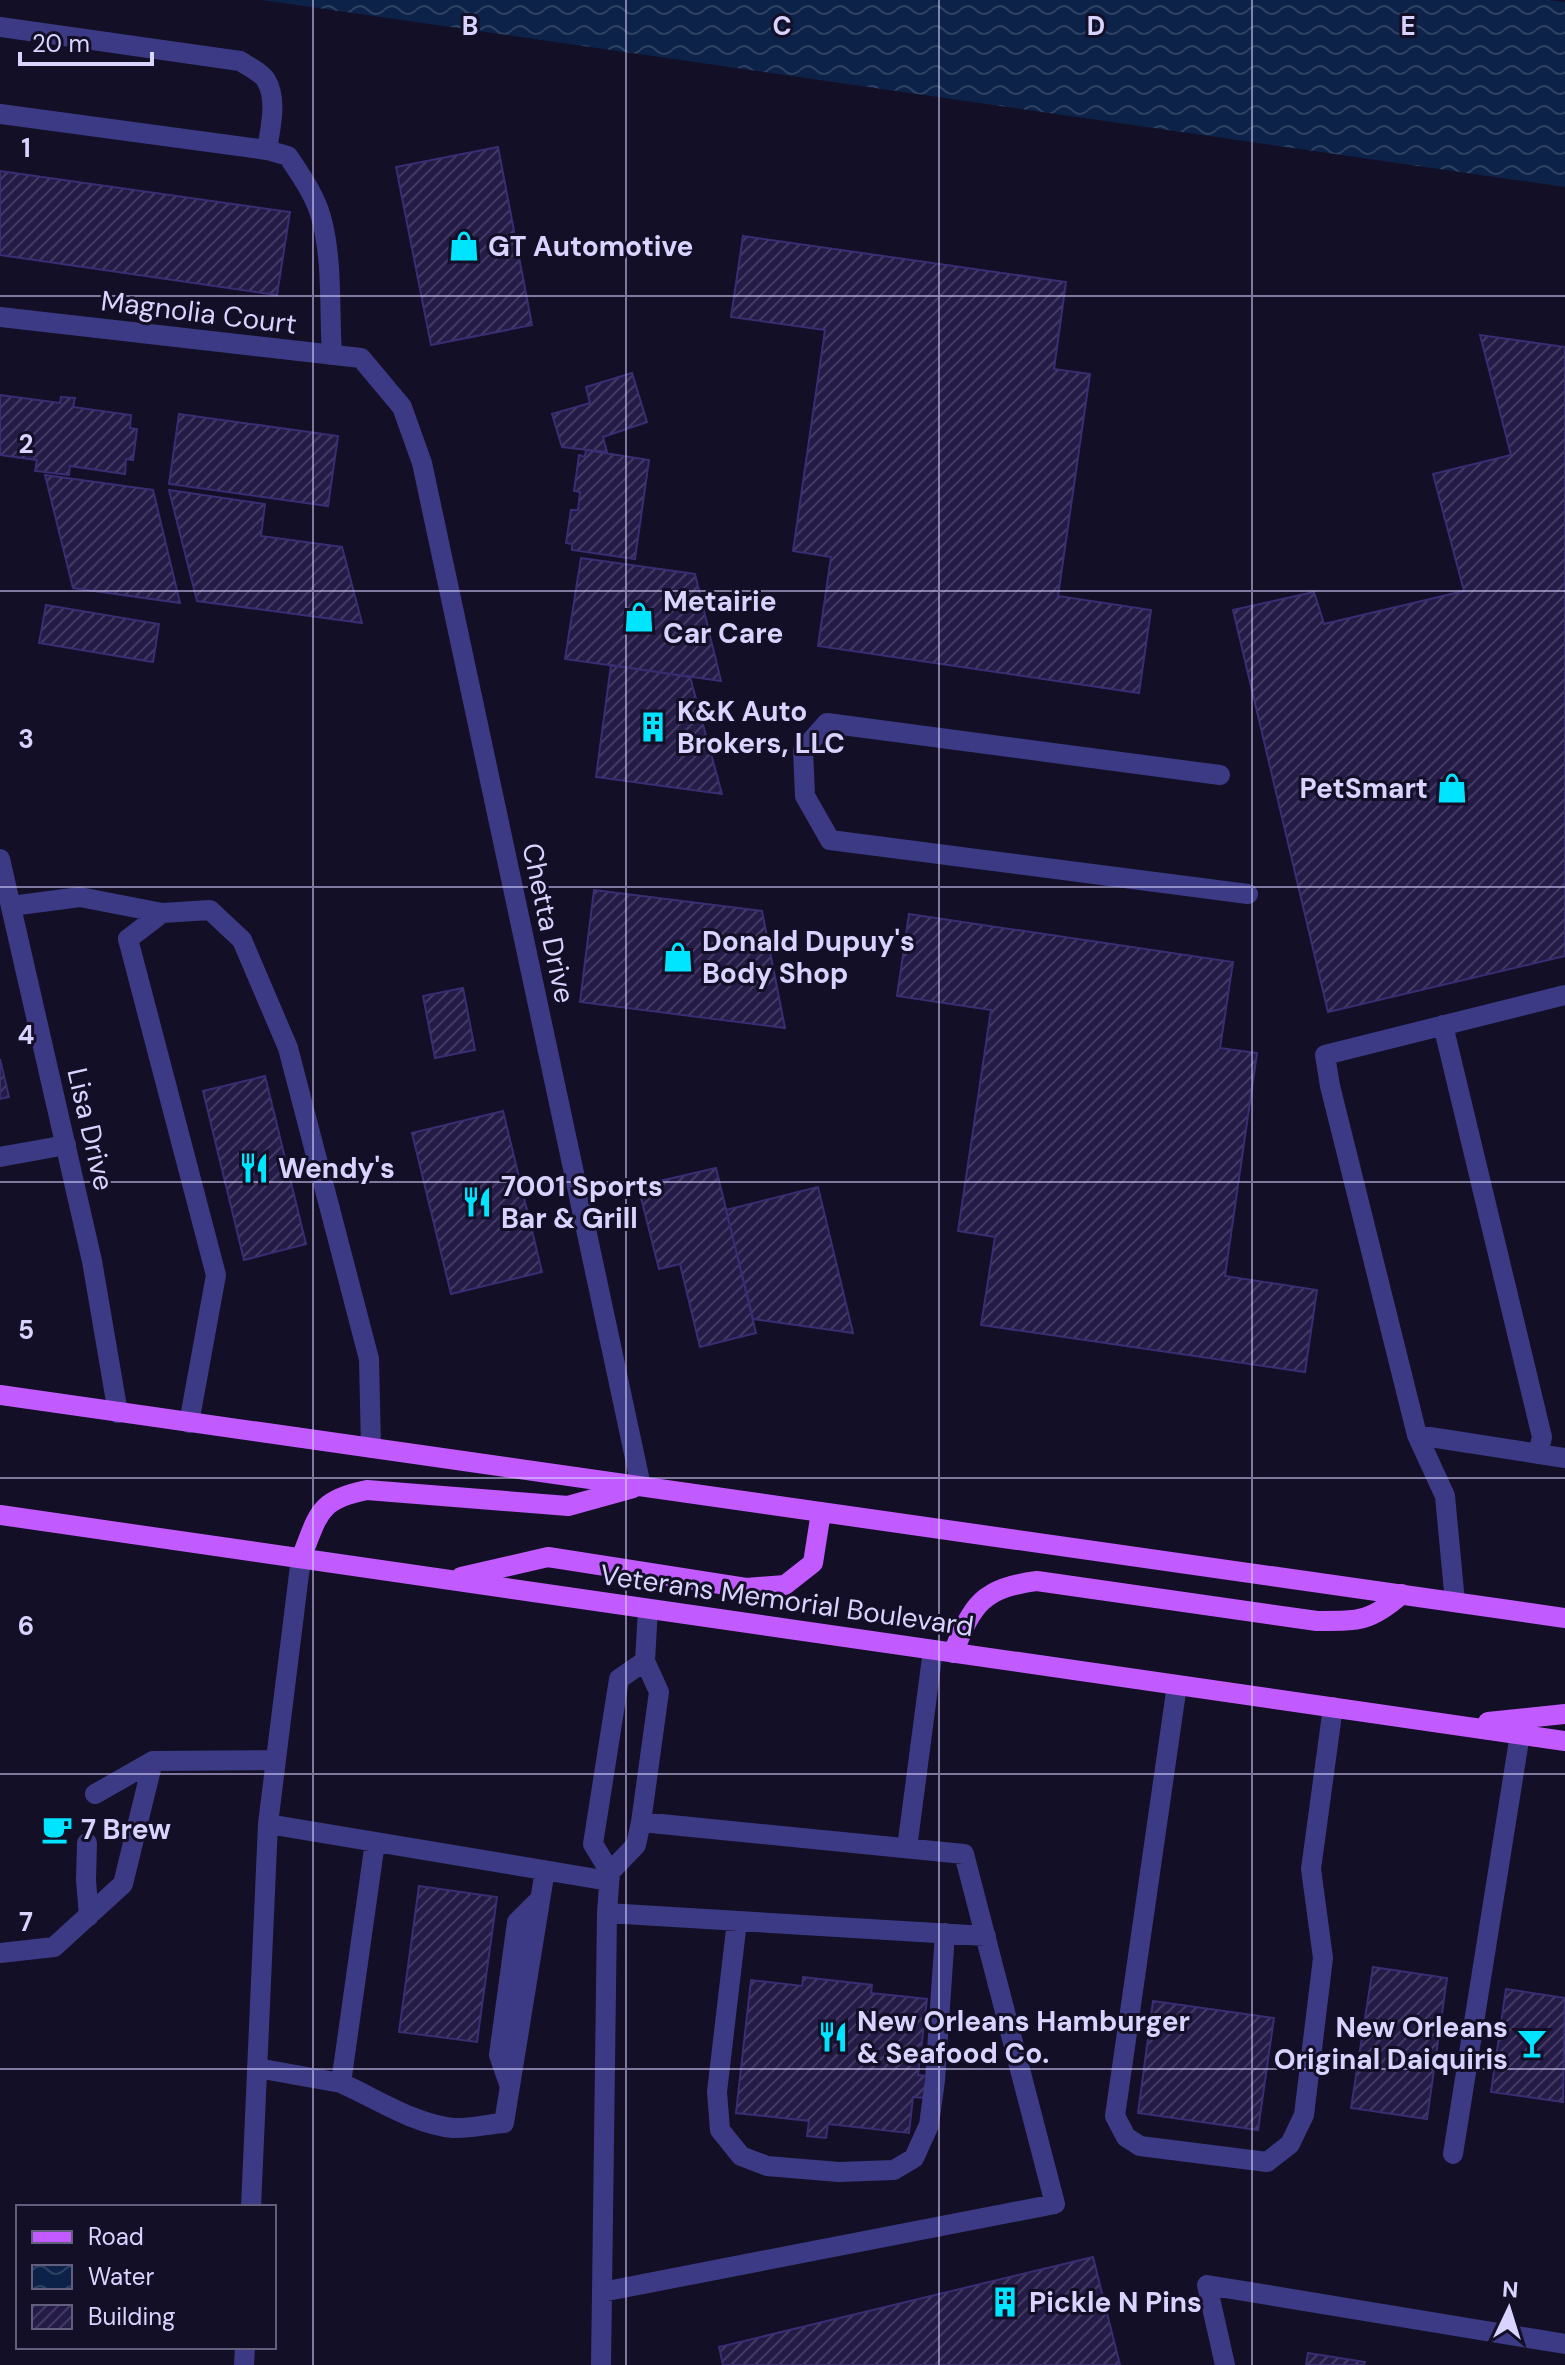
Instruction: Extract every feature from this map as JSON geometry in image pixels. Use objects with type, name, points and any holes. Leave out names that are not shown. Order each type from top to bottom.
[{"type":"main road","points":[[0,1395],[1565,1618]]},
{"type":"main road","points":[[301,1558],[319,1513],[339,1496],[367,1490],[568,1506],[641,1486]]},
{"type":"main road","points":[[449,1579],[548,1557],[746,1588],[785,1585],[813,1563],[821,1512]]},
{"type":"main road","name":"Veterans Memorial Boulevard","points":[[0,1515],[1565,1741]]},
{"type":"main road","points":[[943,1651],[969,1615],[991,1593],[1026,1582],[1037,1581],[1317,1621],[1355,1621],[1382,1612],[1402,1594]]},
{"type":"main road","points":[[1457,1726],[1565,1714]]},
{"type":"street","points":[[0,27],[240,61],[266,79],[272,118],[267,150]]},
{"type":"street","points":[[0,114],[267,150],[288,156],[306,183],[321,216],[328,264],[332,355]]},
{"type":"street","name":"Magnolia Court","points":[[0,317],[361,358],[379,382]]},
{"type":"street","name":"Chetta Drive","points":[[379,382],[402,407],[422,463],[641,1486]]},
{"type":"street","points":[[1220,775],[827,723],[803,750],[805,796],[830,840],[1248,894]]},
{"type":"street","name":"Lisa Drive","points":[[0,859],[92,1261],[118,1413]]},
{"type":"street","points":[[11,906],[80,897],[162,913],[210,910],[242,940],[288,1048],[369,1359],[371,1448]]},
{"type":"street","points":[[162,913],[128,939],[216,1275],[189,1423]]},
{"type":"street","points":[[1455,1602],[1445,1496],[1417,1435],[1330,1086],[1325,1055],[1565,995]]},
{"type":"street","points":[[1443,1025],[1542,1437],[1538,1454]]},
{"type":"street","points":[[0,1157],[66,1145]]},
{"type":"street","points":[[1417,1435],[1565,1458]]},
{"type":"street","points":[[251,2205],[268,1824],[301,1558]]},
{"type":"street","points":[[610,1876],[636,1845],[641,1822],[659,1692],[645,1661],[648,1609]]},
{"type":"street","points":[[907,1848],[943,1651]]},
{"type":"street","points":[[601,2365],[610,1876],[593,1844],[619,1679],[645,1661]]},
{"type":"street","points":[[1177,1685],[1115,2116],[1126,2137],[1140,2146],[1267,2162],[1290,2144],[1304,2115],[1323,1958],[1311,1869],[1333,1707]]},
{"type":"street","points":[[1453,2154],[1520,1734]]},
{"type":"street","points":[[95,1794],[153,1761],[276,1760]]},
{"type":"street","points":[[0,1953],[54,1947],[123,1884],[153,1761]]},
{"type":"street","points":[[602,2292],[1055,2204],[964,1854],[641,1822]]},
{"type":"street","points":[[268,1824],[545,1870],[610,1876]]},
{"type":"street","points":[[341,2083],[375,1842]]},
{"type":"street","points":[[87,1843],[89,1916]]},
{"type":"street","points":[[257,2068],[341,2083],[414,2119],[455,2128],[504,2123],[545,1870]]},
{"type":"street","points":[[607,1913],[986,1936]]},
{"type":"street","points":[[737,1921],[717,2092],[720,2130],[741,2156],[767,2166],[839,2172],[894,2170],[914,2158],[929,2125],[945,1933]]},
{"type":"street","points":[[1225,2365],[1207,2285],[1565,2344]]},
{"type":"water","points":[[262,0],[1565,2],[1565,187]]},
{"type":"building","name":"GT Automotive","points":[[498,147],[532,325],[431,345],[396,167]]},
{"type":"building","points":[[0,171],[290,212],[277,295],[0,255]]},
{"type":"building","points":[[743,236],[1066,282],[1054,369],[1090,374],[1058,596],[1151,610],[1139,693],[818,646],[831,557],[793,551],[825,330],[731,317]]},
{"type":"building","points":[[1480,335],[1565,347],[1565,956],[1328,1012],[1233,610],[1314,592],[1324,624],[1464,591],[1433,474],[1511,455]]},
{"type":"building","points":[[632,373],[647,422],[603,437],[607,452],[562,447],[552,414],[590,403],[586,387]]},
{"type":"building","points":[[0,395],[60,403],[61,397],[75,398],[73,407],[131,415],[130,428],[137,429],[133,460],[126,459],[125,474],[70,466],[69,475],[35,471],[37,460],[0,455]]},
{"type":"building","points":[[179,414],[338,436],[328,506],[169,484]]},
{"type":"building","points":[[586,450],[649,460],[635,559],[572,550],[572,544],[566,543],[571,510],[578,510],[580,492],[574,491],[579,455],[585,457]]},
{"type":"building","points":[[45,475],[153,490],[180,603],[73,588]]},
{"type":"building","points":[[169,490],[265,504],[261,536],[342,547],[362,623],[197,601]]},
{"type":"building","name":"Metairie Car Care","points":[[581,558],[695,574],[721,681],[565,659]]},
{"type":"building","points":[[46,605],[159,624],[153,662],[39,643]]},
{"type":"building","name":"K&K Auto Brokers, LLC","points":[[611,665],[690,677],[722,794],[596,777]]},
{"type":"building","name":"Donald Dupuy's Body Shop","points":[[594,890],[762,911],[785,1028],[580,1002]]},
{"type":"building","points":[[909,914],[1233,962],[1220,1048],[1257,1053],[1225,1276],[1317,1290],[1305,1372],[981,1325],[995,1237],[958,1231],[991,1010],[897,996]]},
{"type":"building","points":[[463,988],[475,1050],[435,1058],[423,996]]},
{"type":"building","points":[[0,1059],[9,1097],[0,1099]]},
{"type":"building","name":"Wendy's","points":[[265,1076],[306,1244],[244,1260],[203,1091]]},
{"type":"building","name":"7001 Sports Bar & Grill","points":[[503,1111],[542,1272],[451,1294],[412,1133]]},
{"type":"building","points":[[716,1168],[756,1333],[700,1347],[680,1264],[659,1269],[638,1186]]},
{"type":"building","points":[[818,1187],[853,1333],[753,1319],[726,1210]]},
{"type":"building","points":[[419,1886],[497,1897],[477,2042],[399,2032]]},
{"type":"building","points":[[1373,1967],[1447,1978],[1427,2119],[1351,2108]]},
{"type":"building","name":"New Orleans Hamburger & Seafood Co.","points":[[803,1977],[872,1985],[871,1993],[927,1999],[918,2075],[928,2076],[926,2098],[913,2097],[909,2133],[828,2124],[826,2138],[807,2136],[809,2121],[736,2113],[751,1980],[802,1986]]},
{"type":"building","name":"New Orleans Original Daiquiris","points":[[1506,1989],[1565,1998],[1563,2102],[1491,2092]]},
{"type":"building","points":[[1153,2001],[1274,2018],[1258,2130],[1138,2113]]},
{"type":"building","name":"Pickle N Pins","points":[[1093,2257],[1120,2365],[723,2365],[719,2347]]},
{"type":"building","points":[[1308,2353],[1365,2362],[1364,2365],[1306,2365]]},
{"type":"place","name":"GT Automotive","points":[[464,246]]},
{"type":"place","name":"Metairie Car Care","points":[[639,617]]},
{"type":"place","name":"K&K Auto Brokers, LLC","points":[[653,727]]},
{"type":"place","name":"PetSmart","points":[[1452,788]]},
{"type":"place","name":"Donald Dupuy's Body Shop","points":[[678,957]]},
{"type":"place","name":"Wendy's","points":[[254,1168]]},
{"type":"place","name":"7001 Sports Bar & Grill","points":[[477,1202]]},
{"type":"place","name":"7 Brew","points":[[57,1829]]},
{"type":"place","name":"New Orleans Hamburger & Seafood Co.","points":[[833,2037]]},
{"type":"place","name":"New Orleans Original Daiquiris","points":[[1532,2043]]},
{"type":"place","name":"Pickle N Pins","points":[[1005,2302]]}]
